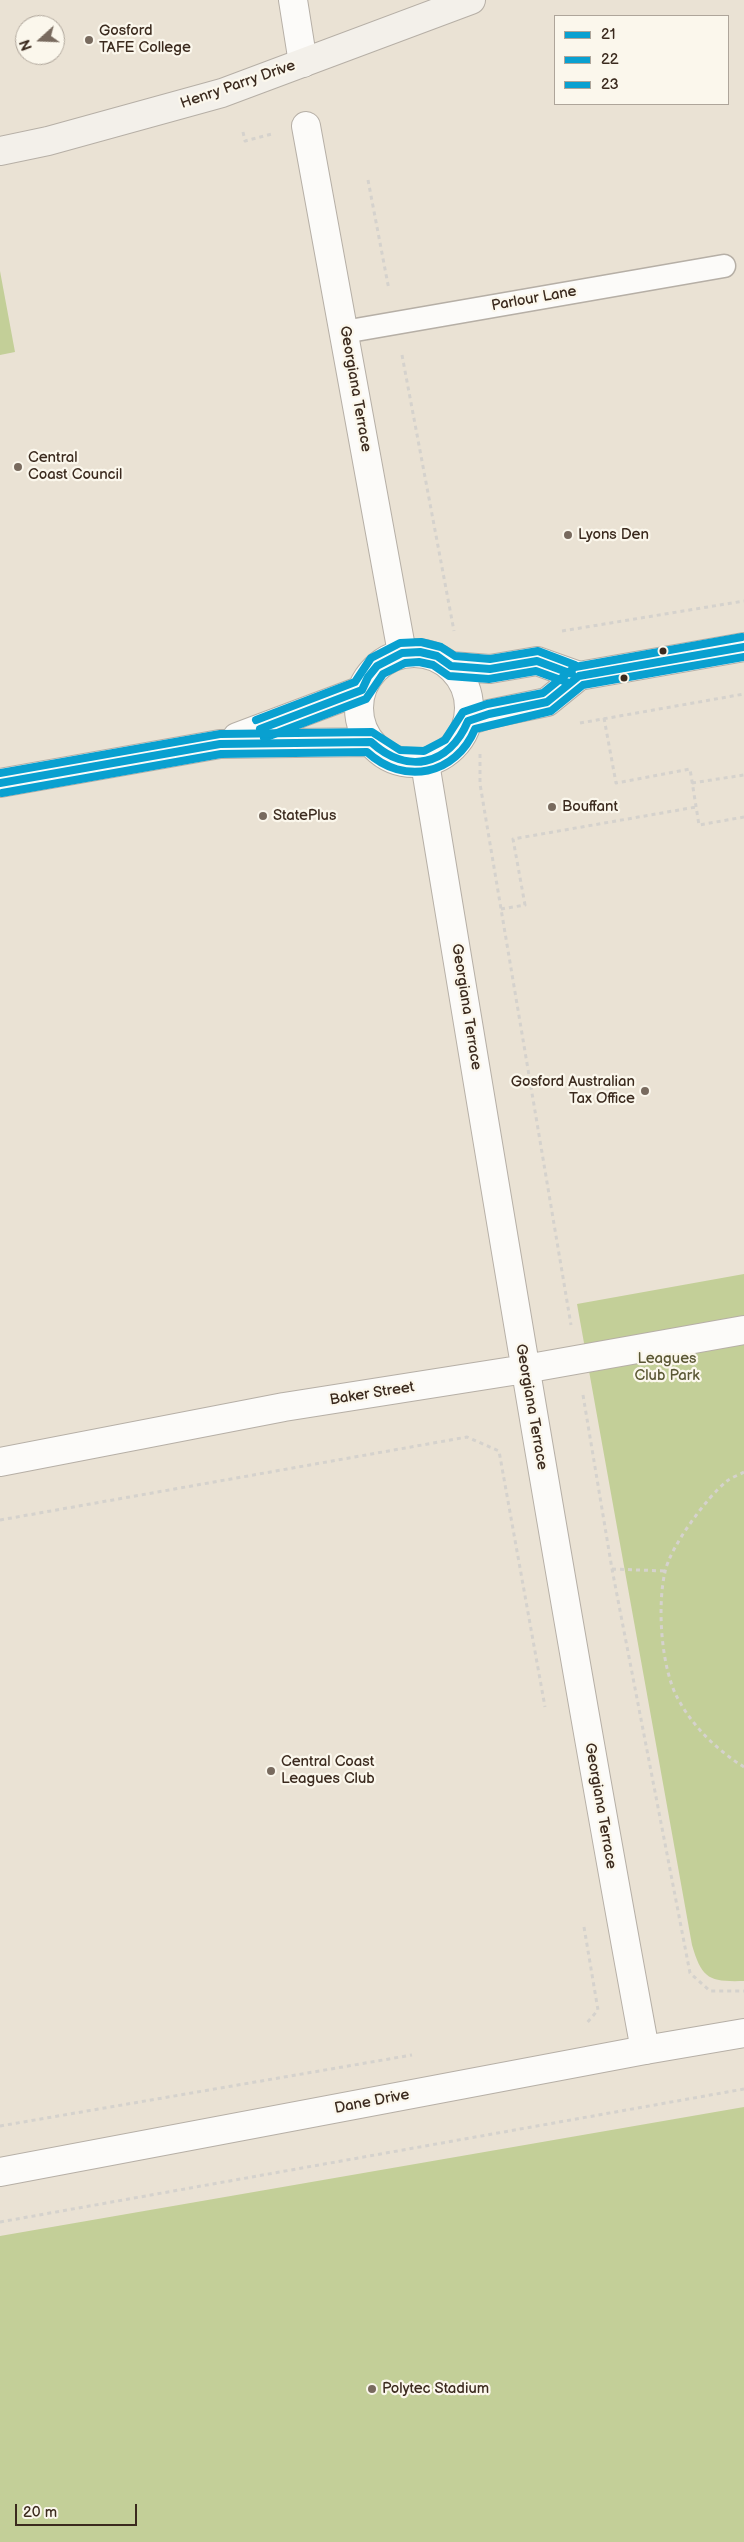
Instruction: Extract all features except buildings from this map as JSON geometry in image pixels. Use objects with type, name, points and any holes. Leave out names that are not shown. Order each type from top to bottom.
[{"type":"main road","name":"Henry Parry Drive","points":[[0,151],[66,136],[222,93],[471,0]]},
{"type":"street","points":[[293,0],[303,62]]},
{"type":"street","name":"Georgiana Terrace","points":[[306,126],[402,653]]},
{"type":"street","points":[[468,721],[489,714],[547,702],[579,676],[744,647]]},
{"type":"street","points":[[420,652],[437,656],[451,666],[462,679],[469,695],[468,721],[465,731],[456,746],[442,757],[425,763],[408,763],[391,758],[371,742],[360,719],[359,704],[362,690],[368,677],[377,666],[402,653],[420,652]]},
{"type":"street","points":[[451,666],[490,669],[536,661],[579,676]]},
{"type":"street","points":[[220,744],[362,690]]},
{"type":"street","points":[[0,783],[220,744],[371,742]]},
{"type":"street","name":"Georgiana Terrace","points":[[425,763],[524,1369],[608,1851],[645,2050]]},
{"type":"street","name":"Baker Street","points":[[0,1462],[284,1407],[524,1369],[744,1330]]},
{"type":"street","name":"Dane Drive","points":[[0,2172],[744,2033]]},
{"type":"lane","name":"Parlour Lane","points":[[344,332],[724,266]]},
{"type":"path","points":[[243,132],[245,141],[266,135]]},
{"type":"path","points":[[368,180],[456,639]]},
{"type":"path","points":[[552,632],[744,600]]},
{"type":"path","points":[[576,724],[744,694]]},
{"type":"path","points":[[604,718],[616,783],[690,769],[699,825],[744,818]]},
{"type":"path","points":[[485,750],[480,754],[480,784],[612,1569],[690,1973],[710,1991],[744,1991]]},
{"type":"path","points":[[692,783],[744,775]]},
{"type":"path","points":[[501,909],[525,905],[513,839],[696,807]]},
{"type":"path","points":[[0,1520],[467,1437],[499,1451],[546,1714]]},
{"type":"path","points":[[744,1472],[727,1481],[688,1524],[665,1570],[661,1617],[667,1663],[678,1698],[697,1728],[722,1754],[744,1767]]},
{"type":"path","points":[[612,1569],[665,1570]]},
{"type":"path","points":[[582,1920],[598,2010],[584,2026]]},
{"type":"path","points":[[0,2126],[418,2054]]},
{"type":"path","points":[[0,2222],[744,2089]]},
{"type":"green space","points":[[0,271],[15,352],[0,355]]},
{"type":"green space","name":"Leagues Club Park","points":[[744,1274],[744,1981],[723,1981],[715,1979],[704,1972],[699,1965],[692,1945],[577,1304]]},
{"type":"green space","name":"Polytec Stadium","points":[[744,2107],[744,2542],[0,2542],[0,2236]]},
{"type":"transit line","name":"23","points":[[0,773],[220,734],[372,732],[400,750],[424,751],[445,740],[463,712],[487,704],[543,693],[575,667],[742,637]]},
{"type":"transit line","name":"23","points":[[256,720],[355,682],[371,658],[400,643],[421,642],[441,647],[455,656],[490,659],[538,651],[575,665]]},
{"type":"transit line","name":"21","points":[[0,783],[220,744],[371,742],[399,759],[413,762],[426,761],[450,748],[460,736],[468,721],[489,714],[547,702],[579,676],[744,647]]},
{"type":"transit line","name":"21","points":[[260,729],[362,690],[368,677],[377,666],[402,653],[420,652],[437,656],[451,666],[490,669],[537,661],[572,674]]},
{"type":"transit line","name":"22","points":[[2,793],[221,754],[367,752],[381,763],[397,769],[412,772],[428,770],[442,765],[455,757],[466,745],[475,729],[551,711],[583,685],[744,657]]},
{"type":"transit line","name":"22","points":[[264,738],[366,699],[383,674],[405,663],[419,662],[433,665],[449,676],[489,679],[536,671],[569,683]]},
{"type":"place","name":"Gosford TAFE College","points":[[89,40]]},
{"type":"place","name":"Central Coast Council","points":[[18,467]]},
{"type":"place","name":"Lyons Den","points":[[568,535]]},
{"type":"place","name":"Bouffant","points":[[552,807]]},
{"type":"place","name":"StatePlus","points":[[263,816]]},
{"type":"place","name":"Gosford Australian Tax Office","points":[[645,1091]]},
{"type":"place","name":"Central Coast Leagues Club","points":[[271,1771]]},
{"type":"place","name":"Polytec Stadium","points":[[372,2389]]}]
